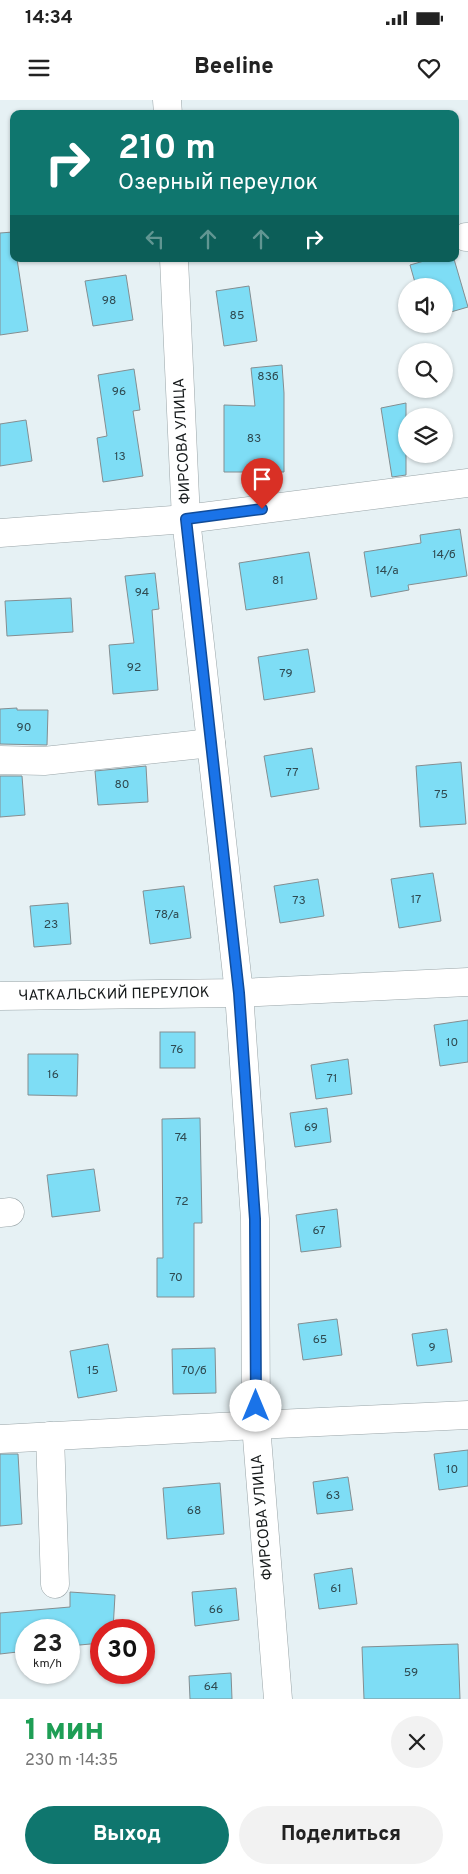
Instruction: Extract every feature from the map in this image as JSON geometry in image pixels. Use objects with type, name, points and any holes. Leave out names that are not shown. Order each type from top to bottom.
[{"type":"street","name":"ФИРСОВА УЛИЦА","points":[[174,262],[186,519],[239,993],[255,1219],[256,1425],[278,1699]]},
{"type":"street","points":[[0,533],[186,519],[468,483]]},
{"type":"street","points":[[0,760],[44,761],[211,743]]},
{"type":"street","name":"ЧАТКАЛЬСКИЙ ПЕРЕУЛОК","points":[[0,996],[239,993],[468,982]]},
{"type":"street","points":[[0,1439],[468,1415]]},
{"type":"street","points":[[50,1436],[55,1584]]},
{"type":"building","points":[[10,232],[10,262],[17,262],[28,331],[0,335],[0,233]]},
{"type":"building","points":[[420,262],[455,262],[468,307],[453,311],[453,278],[414,278],[410,265]]},
{"type":"building","points":[[126,275],[133,320],[93,326],[85,281]]},
{"type":"building","points":[[249,286],[257,341],[224,346],[216,291]]},
{"type":"building","points":[[282,365],[284,472],[224,472],[224,405],[255,406],[251,368]]},
{"type":"building","points":[[134,369],[140,410],[133,411],[143,476],[103,482],[97,438],[107,436],[98,375]]},
{"type":"building","points":[[406,403],[406,408],[398,408],[398,463],[406,463],[406,475],[392,477],[381,408]]},
{"type":"building","points":[[26,420],[32,461],[0,466],[0,424]]},
{"type":"building","points":[[460,529],[467,576],[408,585],[409,590],[371,597],[364,552],[421,543],[420,535]]},
{"type":"building","points":[[309,552],[317,599],[246,610],[239,563]]},
{"type":"building","points":[[155,573],[159,609],[152,610],[158,690],[113,694],[109,645],[134,643],[125,576]]},
{"type":"building","points":[[71,598],[73,632],[7,636],[5,601]]},
{"type":"building","points":[[308,649],[315,692],[264,700],[258,657]]},
{"type":"building","points":[[17,708],[17,710],[48,710],[47,745],[0,744],[0,709]]},
{"type":"building","points":[[312,748],[319,789],[271,797],[264,756]]},
{"type":"building","points":[[461,762],[466,824],[420,827],[416,766]]},
{"type":"building","points":[[146,766],[148,802],[98,805],[95,771]]},
{"type":"building","points":[[0,776],[22,776],[25,815],[0,817]]},
{"type":"building","points":[[433,873],[441,921],[399,928],[391,879]]},
{"type":"building","points":[[318,879],[324,916],[280,923],[274,886]]},
{"type":"building","points":[[184,886],[191,938],[150,944],[143,891]]},
{"type":"building","points":[[68,903],[71,944],[34,947],[30,906]]},
{"type":"building","points":[[468,1020],[468,1062],[440,1066],[434,1025]]},
{"type":"building","points":[[160,1032],[195,1032],[195,1068],[160,1068]]},
{"type":"building","points":[[28,1054],[78,1054],[77,1096],[28,1095]]},
{"type":"building","points":[[348,1059],[352,1094],[316,1099],[311,1065]]},
{"type":"building","points":[[327,1108],[331,1142],[295,1147],[290,1113]]},
{"type":"building","points":[[200,1118],[202,1223],[194,1223],[194,1297],[157,1297],[157,1258],[163,1258],[162,1119]]},
{"type":"building","points":[[94,1169],[100,1211],[52,1217],[47,1175]]},
{"type":"building","points":[[337,1209],[341,1247],[301,1252],[296,1215]]},
{"type":"building","points":[[337,1319],[342,1355],[303,1360],[298,1324]]},
{"type":"building","points":[[447,1329],[452,1362],[417,1366],[412,1334]]},
{"type":"building","points":[[108,1344],[117,1391],[78,1398],[70,1351]]},
{"type":"building","points":[[215,1348],[216,1393],[173,1394],[172,1349]]},
{"type":"building","points":[[468,1450],[468,1486],[439,1490],[434,1454]]},
{"type":"building","points":[[0,1454],[18,1454],[22,1524],[0,1526]]},
{"type":"building","points":[[348,1477],[353,1510],[317,1514],[313,1482]]},
{"type":"building","points":[[220,1483],[224,1534],[167,1539],[163,1488]]},
{"type":"building","points":[[352,1568],[357,1604],[319,1609],[314,1574]]},
{"type":"building","points":[[236,1588],[239,1620],[195,1626],[192,1592]]},
{"type":"building","points":[[70,1592],[115,1595],[114,1619],[90,1619],[90,1644],[80,1645],[80,1619],[15,1619],[15,1652],[0,1654],[0,1613],[70,1607]]},
{"type":"building","points":[[458,1644],[460,1699],[364,1699],[362,1647]]},
{"type":"building","points":[[231,1673],[232,1699],[190,1699],[189,1676]]},
{"type":"route","points":[[256,1406],[255,1219],[239,993],[186,519],[262,509]]}]
